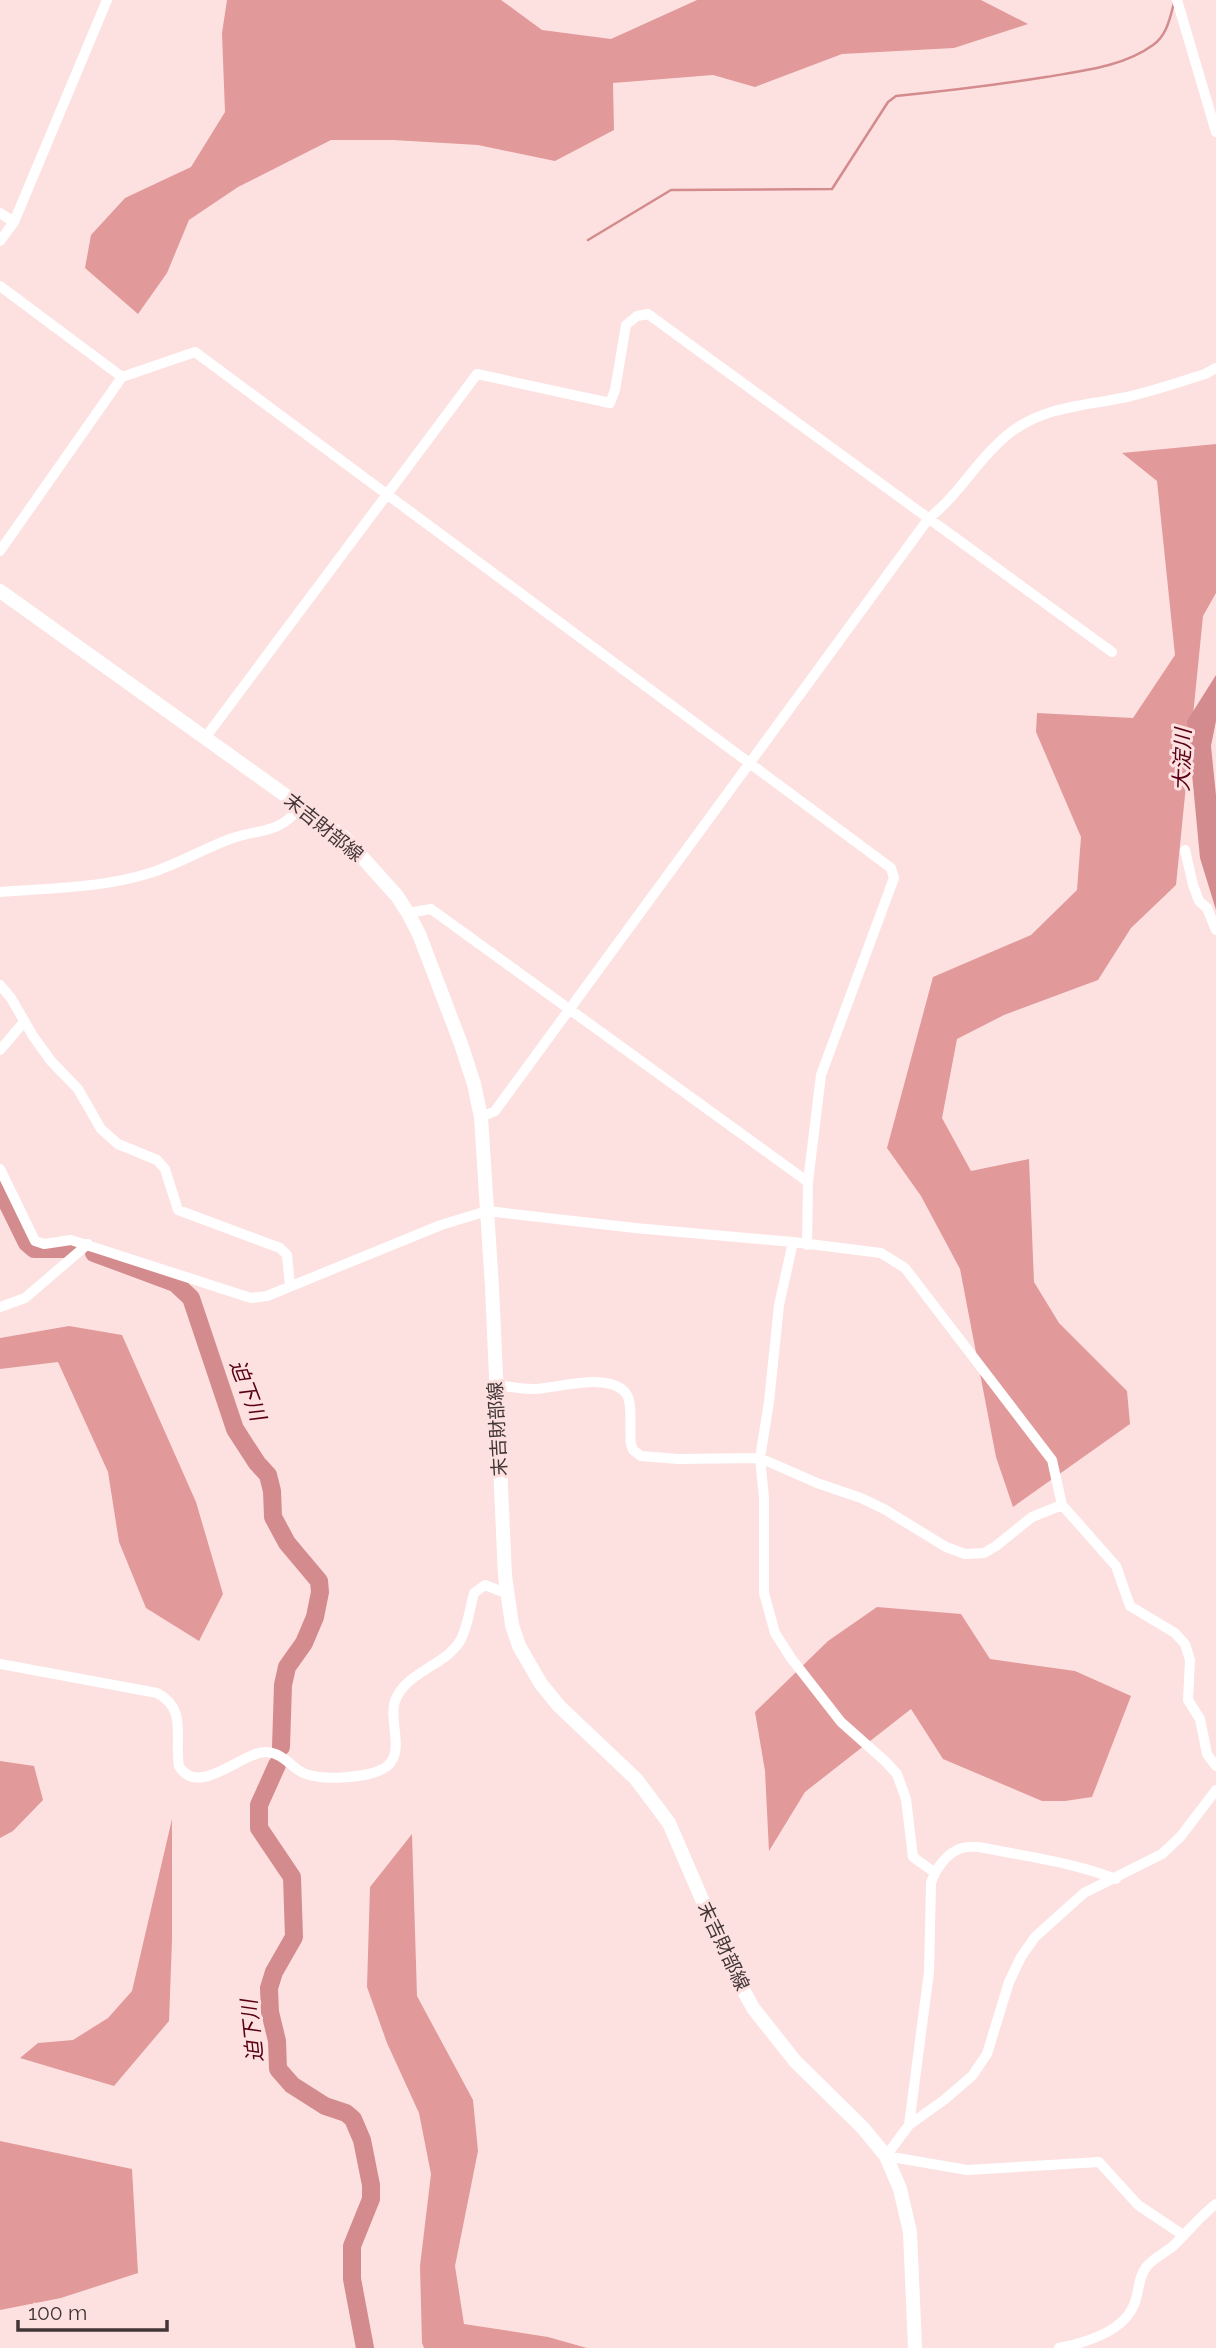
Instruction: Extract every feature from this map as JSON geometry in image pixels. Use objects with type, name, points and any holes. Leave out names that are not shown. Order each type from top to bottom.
[{"type":"main road","name":"末吉財部線","points":[[0,591],[345,838],[397,896],[419,934],[461,1044],[481,1117],[508,1594],[512,1625],[519,1646],[541,1684],[578,1726],[636,1779],[669,1824],[732,1969],[754,2008],[795,2061],[863,2128],[886,2156],[900,2189],[910,2232],[915,2348]]},
{"type":"street","points":[[0,241],[13,222],[107,0]]},
{"type":"street","points":[[1177,0],[1216,132]]},
{"type":"street","points":[[0,213],[13,222]]},
{"type":"street","points":[[0,286],[122,377]]},
{"type":"street","points":[[205,738],[477,374],[610,403],[615,390],[626,325],[637,316],[648,314],[1112,652]]},
{"type":"street","points":[[0,551],[122,377],[195,352],[893,871],[894,878],[821,1075],[808,1182],[807,1245]]},
{"type":"street","points":[[481,1117],[495,1111],[929,518],[948,504],[983,457],[1007,434],[1046,412],[1128,397],[1205,374],[1216,368]]},
{"type":"street","points":[[0,892],[120,881],[152,873],[205,848],[242,835],[282,826],[301,806]]},
{"type":"street","points":[[1185,850],[1199,901],[1208,908],[1216,930]]},
{"type":"street","points":[[408,913],[431,909],[808,1182]]},
{"type":"street","points":[[0,985],[51,1061],[78,1089],[101,1129],[118,1144],[156,1160],[165,1169],[178,1210],[280,1248],[287,1255],[290,1286]]},
{"type":"street","points":[[0,1050],[24,1022]]},
{"type":"street","points":[[0,1169],[35,1241],[44,1244],[71,1240],[88,1244],[251,1298],[267,1296],[441,1225],[486,1211],[881,1253],[905,1268],[1052,1460],[1062,1505],[1116,1566],[1130,1606],[1175,1633],[1185,1644],[1190,1660],[1188,1700],[1200,1719],[1207,1754],[1216,1766]]},
{"type":"street","points":[[793,1242],[779,1305],[760,1458],[764,1498],[764,1594],[775,1633],[790,1658],[841,1722],[897,1774],[906,1799],[914,1857],[934,1872]]},
{"type":"street","points":[[0,1307],[25,1298],[88,1244]]},
{"type":"street","points":[[495,1385],[533,1389],[581,1382],[620,1388],[629,1399],[631,1444],[633,1450],[641,1455],[678,1459],[760,1458],[817,1483],[862,1498],[946,1547],[965,1554],[984,1553],[1032,1517],[1062,1505]]},
{"type":"street","points":[[0,1664],[103,1682],[164,1697],[170,1702],[176,1716],[179,1766],[191,1775],[210,1776],[257,1753],[267,1752],[279,1755],[306,1773],[332,1779],[358,1776],[383,1769],[393,1759],[396,1748],[393,1712],[398,1695],[408,1682],[447,1654],[461,1640],[474,1593],[485,1585],[508,1594]]},
{"type":"street","points":[[1183,2235],[1138,2205],[1099,2162],[967,2170],[886,2156],[909,2125],[972,2076],[987,2054],[1009,1982],[1021,1957],[1035,1937],[1084,1893],[1162,1854],[1181,1836],[1216,1790]]},
{"type":"street","points":[[909,2125],[929,1972],[931,1883],[934,1872],[951,1854],[962,1848],[987,1848],[1088,1868],[1116,1878]]},
{"type":"street","points":[[1059,2348],[1105,2333],[1121,2321],[1133,2307],[1138,2284],[1146,2267],[1216,2203]]},
{"type":"shaded area","points":[[227,0],[501,0],[542,30],[611,39],[697,0],[981,0],[1028,24],[954,48],[842,54],[755,87],[713,75],[613,83],[614,130],[555,161],[478,145],[393,140],[331,140],[238,187],[189,220],[167,273],[138,314],[85,268],[91,235],[125,198],[191,167],[225,112],[222,33]]},
{"type":"shaded area","points":[[1216,444],[1216,593],[1203,616],[1176,885],[1131,928],[1098,980],[1004,1015],[957,1039],[942,1118],[971,1171],[1029,1159],[1034,1282],[1059,1323],[1127,1391],[1130,1424],[1013,1507],[996,1457],[960,1269],[921,1196],[887,1148],[933,977],[1031,935],[1077,890],[1081,837],[1036,732],[1037,713],[1133,718],[1175,655],[1157,481],[1122,453]]},
{"type":"shaded area","points":[[1216,675],[1216,721],[1211,746],[1216,795],[1216,910],[1200,858],[1187,721]]},
{"type":"shaded area","points":[[69,1326],[122,1335],[196,1502],[223,1594],[199,1641],[146,1608],[119,1542],[108,1472],[58,1362],[0,1369],[0,1338]]},
{"type":"shaded area","points":[[877,1607],[961,1614],[990,1659],[1075,1671],[1131,1696],[1092,1797],[1042,1801],[943,1759],[911,1709],[805,1792],[769,1851],[765,1771],[755,1712],[828,1641]]},
{"type":"shaded area","points":[[0,1761],[34,1766],[43,1800],[13,1831],[0,1838]]},
{"type":"shaded area","points":[[172,1819],[169,2021],[114,2086],[20,2058],[38,2043],[73,2040],[108,2018],[132,1991]]},
{"type":"shaded area","points":[[412,1834],[417,1996],[473,2100],[478,2151],[455,2266],[464,2324],[548,2337],[587,2348],[424,2348],[422,2343],[420,2266],[431,2174],[419,2113],[387,2043],[367,1987],[370,1887]]},
{"type":"shaded area","points":[[0,2141],[132,2169],[138,2273],[61,2298],[0,2310]]},
{"type":"waterway","points":[[588,240],[671,190],[832,189],[888,102],[896,96],[1027,80],[1115,63],[1158,41],[1167,26],[1174,3]]},
{"type":"waterway","name":"迫下川","points":[[0,1188],[27,1243],[34,1249],[72,1249]]},
{"type":"waterway","name":"迫下川","points":[[94,1253],[175,1283],[191,1298],[235,1429],[268,1475],[273,1517],[287,1543],[319,1581],[320,1592],[315,1617],[304,1643],[287,1667],[283,1685],[281,1747]]},
{"type":"waterway","name":"迫下川","points":[[277,1765],[259,1805],[259,1828],[292,1877],[294,1937],[274,1972],[269,1988],[278,2069],[292,2085],[325,2106],[346,2113],[353,2119],[362,2140],[371,2185],[371,2199],[352,2246],[352,2279],[365,2348]]},
{"type":"water label","name":"大淀川","points":[[1182,760]]}]
